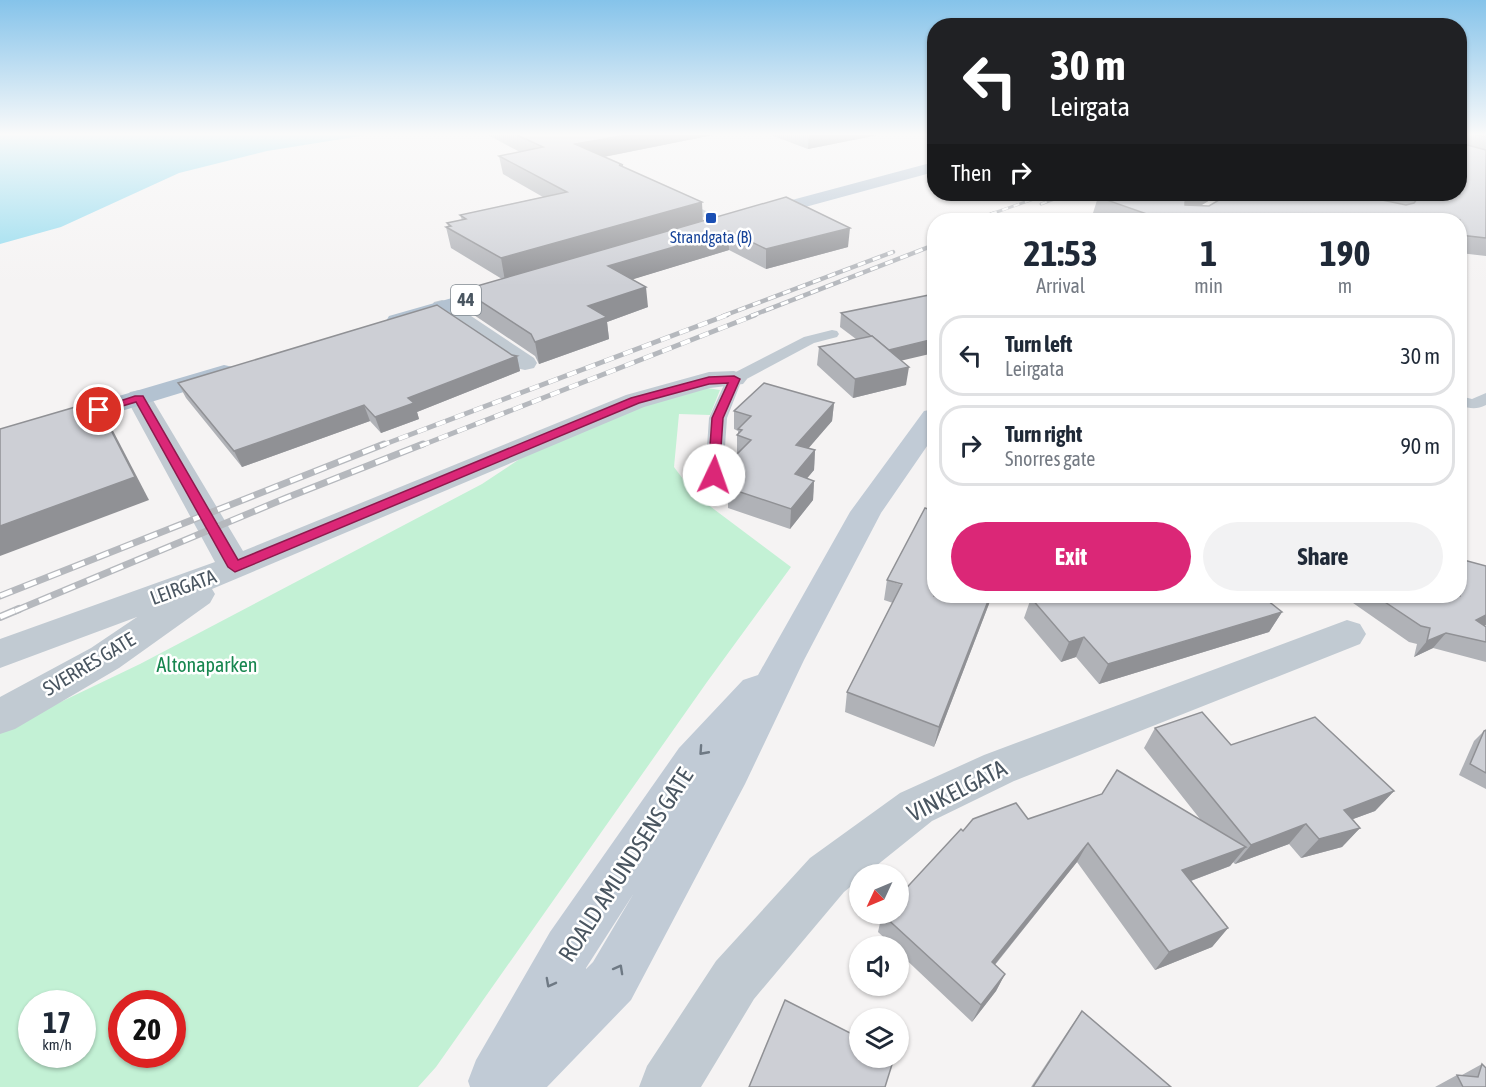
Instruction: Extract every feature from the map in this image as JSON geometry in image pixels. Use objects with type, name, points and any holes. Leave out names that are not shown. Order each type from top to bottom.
[{"type":"main road","points":[[692,234],[869,185]]},
{"type":"main road","name":"44","points":[[375,327],[532,281]]},
{"type":"main road","points":[[0,440],[243,366]]},
{"type":"street","points":[[442,308],[525,363]]},
{"type":"street","name":"LEIRGATA","points":[[0,654],[235,567],[635,401],[709,380],[734,379]]},
{"type":"street","points":[[139,398],[235,567]]},
{"type":"street","name":"ROALD AMUNDSENS GATE","points":[[506,1087],[612,981],[730,771],[785,660],[866,512],[927,427]]},
{"type":"street","name":"SVERRES GATE","points":[[0,717],[105,658],[235,567]]},
{"type":"street","name":"VINKELGATA","points":[[668,1087],[735,980],[827,875],[916,807],[999,768],[1347,634]]},
{"type":"street","name":"ROALD AMUNDSENS GATE","points":[[494,1087],[568,950],[694,761],[785,660]]},
{"type":"lane","points":[[664,195],[726,224]]},
{"type":"lane","points":[[714,475],[718,418],[734,379],[809,340],[832,334]]},
{"type":"lane","points":[[1467,402],[1474,404],[1486,398]]},
{"type":"green space","name":"Altonaparken","points":[[701,387],[720,390],[710,415],[679,414],[674,467],[695,495],[791,567],[707,682],[436,1067],[418,1087],[0,1087],[0,731],[140,664],[482,484],[547,441],[643,405]]},
{"type":"water","points":[[0,185],[153,185],[61,227],[0,244]]},
{"type":"building","points":[[553,185],[663,185],[702,202],[501,258],[446,227],[451,226],[447,223],[466,219],[460,215],[567,192]]},
{"type":"building","points":[[1467,185],[1486,185],[1486,238],[1467,236],[1467,213],[1144,213],[1109,201],[1187,201],[1185,205],[1209,206],[1217,201],[1387,201],[1406,205],[1416,201],[1467,201]]},
{"type":"building","points":[[786,197],[850,228],[766,249],[729,231],[608,266],[646,287],[588,306],[607,317],[535,342],[531,334],[463,290]]},
{"type":"building","points":[[927,295],[927,341],[889,350],[841,313]]},
{"type":"building","points":[[437,305],[512,355],[517,356],[408,398],[414,403],[375,417],[364,405],[234,451],[178,383]]},
{"type":"building","points":[[872,336],[909,367],[855,379],[819,347]]},
{"type":"building","points":[[764,383],[834,403],[796,445],[815,450],[795,474],[814,481],[791,509],[728,488],[743,472],[725,466],[751,440],[737,435],[742,430],[738,429],[751,416],[734,411]]},
{"type":"building","points":[[96,401],[135,477],[0,526],[0,429]]},
{"type":"building","points":[[925,508],[927,509],[927,603],[987,603],[939,727],[847,692],[902,584],[887,580]]},
{"type":"building","points":[[1467,561],[1486,566],[1486,615],[1476,620],[1486,627],[1486,642],[1446,633],[1427,641],[1430,628],[1421,626],[1386,603],[1467,603]]},
{"type":"building","points":[[1035,603],[1271,603],[1282,612],[1108,664],[1084,637],[1069,642]]},
{"type":"building","points":[[1202,712],[1231,745],[1315,717],[1394,791],[1344,810],[1360,828],[1319,839],[1306,824],[1251,845],[1155,728]]},
{"type":"building","points":[[1486,730],[1486,773],[1470,764]]},
{"type":"building","points":[[1117,770],[1246,847],[1182,870],[1228,928],[1169,952],[1088,843],[992,962],[1005,974],[981,1005],[909,939],[909,936],[906,936],[893,924],[909,924],[909,885],[973,819],[1016,803],[1028,819],[1102,794]]},
{"type":"building","points":[[785,1000],[849,1032],[849,1068],[891,1068],[885,1087],[749,1087]]},
{"type":"building","points":[[1082,1011],[1171,1087],[1033,1087]]},
{"type":"building","points":[[1482,1064],[1486,1068],[1486,1087],[1463,1087],[1457,1075],[1478,1077]]},
{"type":"railway","points":[[994,213],[1028,201]]},
{"type":"railway","points":[[1041,204],[1049,201]]},
{"type":"railway","points":[[751,316],[927,248]]},
{"type":"railway","points":[[723,316],[893,252]]},
{"type":"railway","points":[[380,446],[727,315]]},
{"type":"railway","points":[[420,446],[755,315]]},
{"type":"railway","points":[[0,596],[384,444]]},
{"type":"railway","points":[[15,611],[286,498],[423,444]]},
{"type":"railway","points":[[0,617],[19,609]]},
{"type":"place","name":"Strandgata (B)","points":[[711,218]]},
{"type":"route","points":[[99,410],[139,398],[235,567],[635,401],[709,380],[734,379],[718,418],[714,475]]}]
